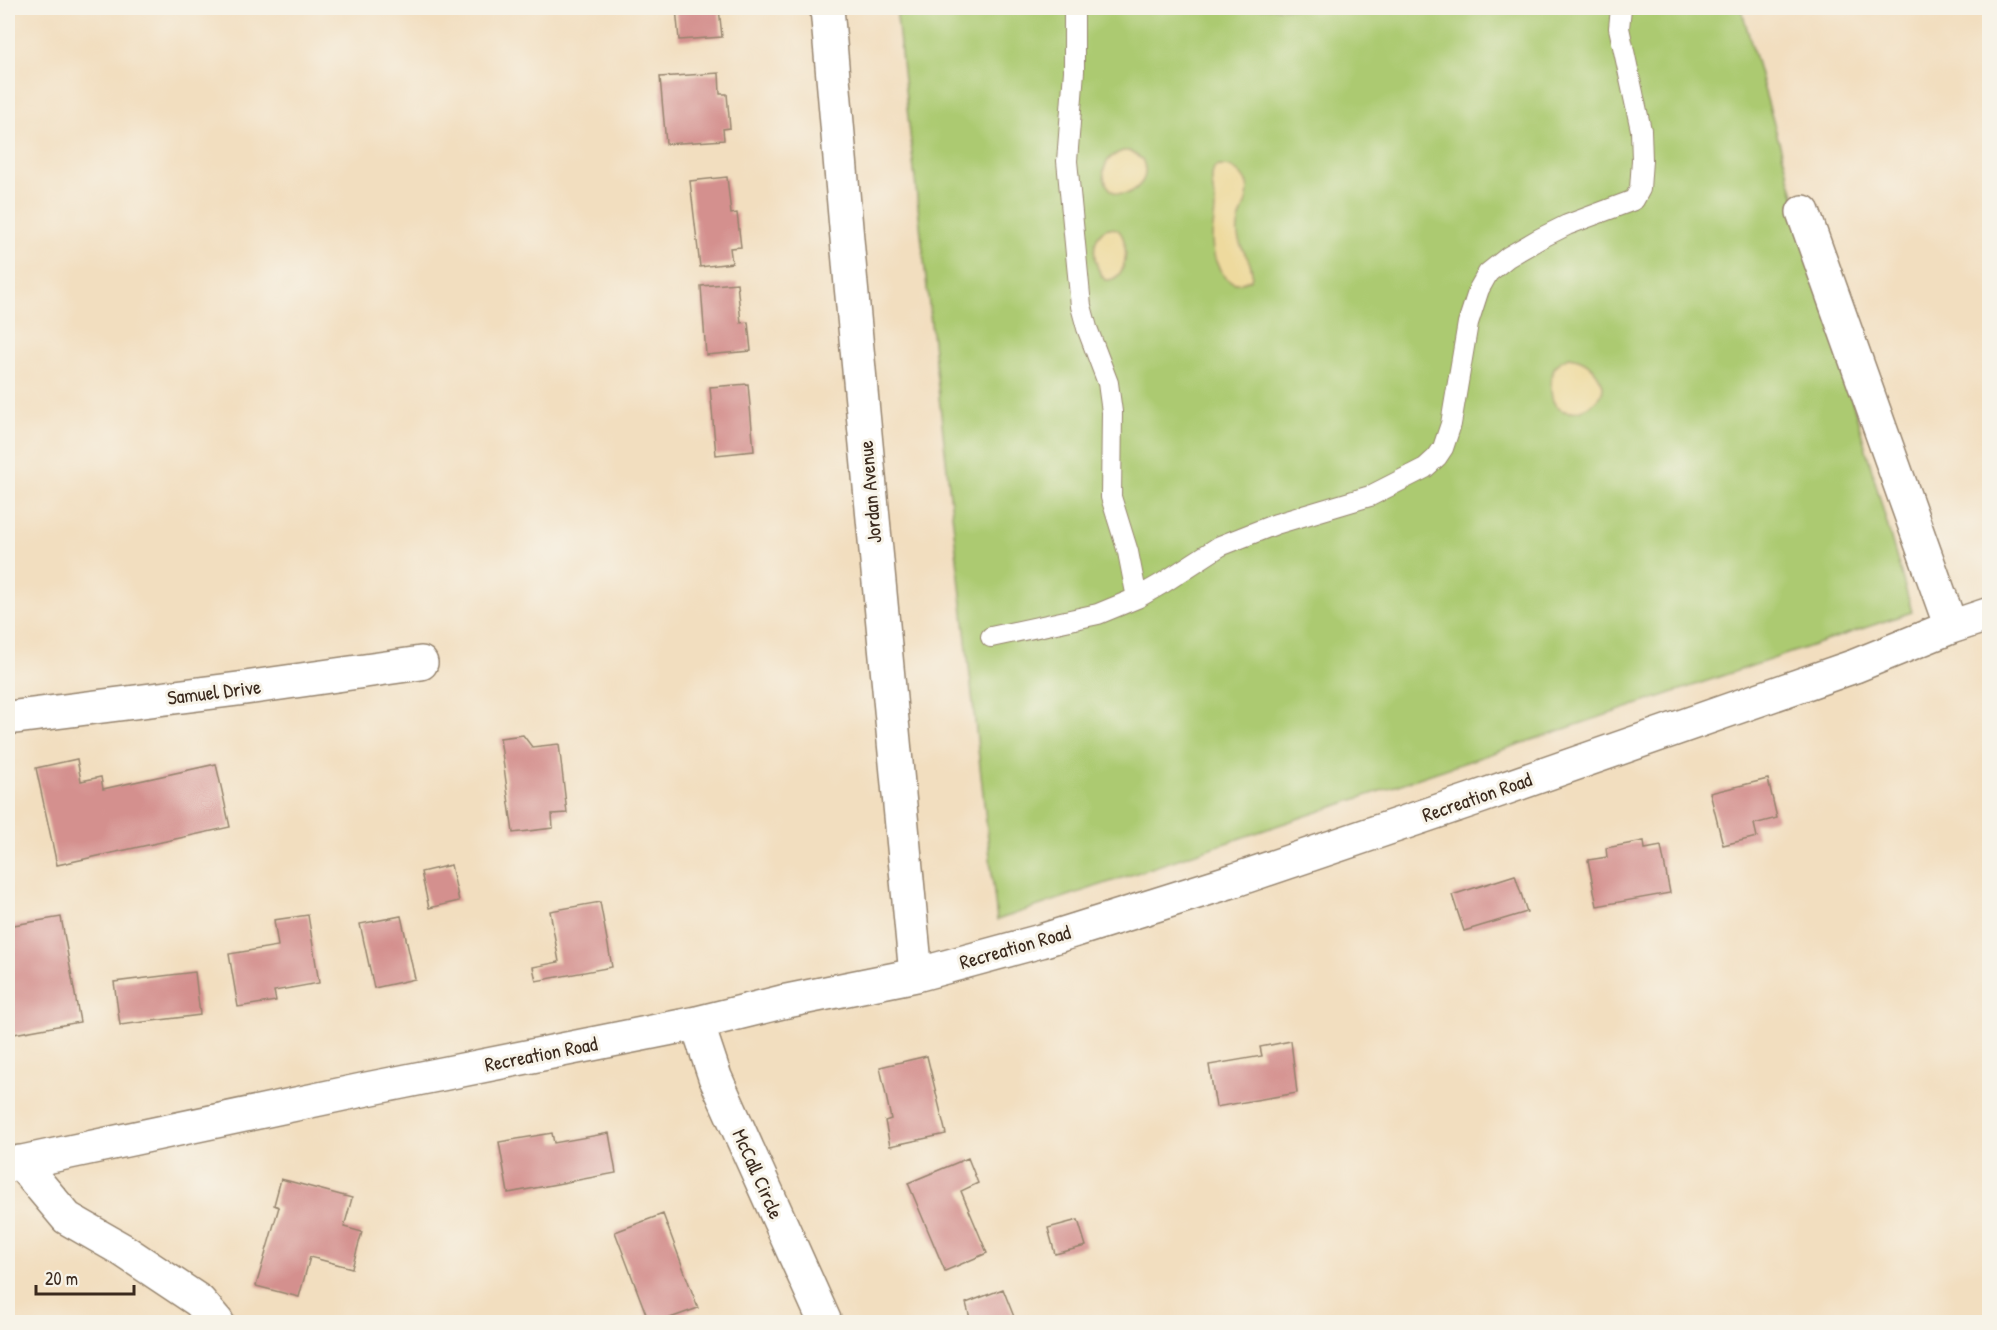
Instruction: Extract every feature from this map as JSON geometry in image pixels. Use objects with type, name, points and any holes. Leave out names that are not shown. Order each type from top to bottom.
[{"type":"street","name":"Jordan Avenue","points":[[827,8],[916,975]]},
{"type":"street","points":[[1803,212],[1951,627]]},
{"type":"street","name":"Recreation Road","points":[[14,1163],[697,1023],[782,1002],[916,975],[1041,941],[1235,880],[1855,666],[1989,614]]},
{"type":"street","name":"Samuel Drive","points":[[8,718],[421,663]]},
{"type":"street","name":"McCall Circle","points":[[697,1023],[715,1077],[825,1323]]},
{"type":"street","points":[[14,1163],[67,1218],[200,1301],[217,1323]]},
{"type":"lane","points":[[1074,8],[1074,71],[1067,161],[1078,279],[1081,306],[1087,328],[1108,383],[1112,412],[1110,457],[1112,497],[1128,552],[1137,598]]},
{"type":"lane","points":[[991,637],[1098,614],[1137,598],[1220,546],[1276,524],[1370,496],[1425,468],[1437,457],[1443,448],[1451,424],[1468,323],[1479,289],[1488,273],[1508,257],[1567,225],[1634,200],[1640,189],[1641,130],[1619,28],[1621,8]]},
{"type":"green space","points":[[896,8],[1745,8],[1742,11],[1912,612],[997,920]]},
{"type":"sand","points":[[1123,151],[1129,151],[1142,159],[1145,176],[1132,192],[1122,194],[1113,191],[1107,185],[1104,176],[1105,166],[1111,158]]},
{"type":"sand","points":[[1215,167],[1230,167],[1238,172],[1248,187],[1238,236],[1252,273],[1251,279],[1242,283],[1228,279],[1222,273],[1213,248],[1215,207],[1212,176]]},
{"type":"sand","points":[[1108,228],[1117,229],[1122,235],[1125,260],[1119,274],[1113,279],[1105,280],[1098,268],[1094,252],[1097,238]]},
{"type":"sand","points":[[1569,357],[1581,360],[1590,366],[1603,385],[1599,398],[1584,408],[1570,412],[1563,411],[1554,403],[1551,386],[1555,366]]},
{"type":"building","points":[[676,8],[719,8],[722,37],[679,40]]},
{"type":"building","points":[[719,73],[720,94],[727,94],[730,128],[723,129],[724,140],[666,144],[660,77]]},
{"type":"building","points":[[727,177],[731,214],[737,213],[741,247],[730,248],[732,263],[700,267],[690,181]]},
{"type":"building","points":[[737,283],[741,323],[748,322],[751,351],[706,355],[701,286]]},
{"type":"building","points":[[748,384],[754,451],[716,455],[710,387]]},
{"type":"building","points":[[523,735],[532,747],[559,744],[567,813],[552,814],[553,828],[513,833],[500,738]]},
{"type":"building","points":[[77,759],[81,781],[101,777],[103,789],[216,764],[230,827],[57,865],[36,768]]},
{"type":"building","points":[[1768,779],[1777,818],[1754,824],[1757,837],[1723,845],[1710,793]]},
{"type":"building","points":[[1644,841],[1645,849],[1661,846],[1670,893],[1597,906],[1588,860],[1607,857],[1606,848]]},
{"type":"building","points":[[451,865],[459,901],[429,908],[421,872]]},
{"type":"building","points":[[1515,875],[1527,912],[1464,931],[1452,895]]},
{"type":"building","points":[[600,902],[612,967],[536,981],[533,967],[559,962],[550,911]]},
{"type":"building","points":[[308,915],[319,983],[274,991],[276,1001],[238,1007],[229,954],[278,946],[274,920]]},
{"type":"building","points":[[401,916],[415,979],[374,988],[360,924]]},
{"type":"building","points":[[61,917],[80,1022],[8,1035],[8,926]]},
{"type":"building","points":[[195,972],[200,1015],[120,1025],[114,982]]},
{"type":"building","points":[[1291,1041],[1297,1093],[1216,1107],[1209,1065],[1262,1056],[1260,1047]]},
{"type":"building","points":[[927,1056],[946,1134],[890,1146],[885,1121],[891,1119],[880,1067]]},
{"type":"building","points":[[552,1133],[554,1143],[609,1133],[616,1173],[508,1193],[499,1142]]},
{"type":"building","points":[[968,1158],[978,1183],[961,1191],[987,1253],[945,1271],[908,1183]]},
{"type":"building","points":[[281,1179],[352,1198],[344,1227],[362,1232],[352,1268],[310,1257],[299,1297],[256,1286],[279,1207],[274,1205]]},
{"type":"building","points":[[663,1214],[698,1308],[659,1322],[649,1322],[615,1232]]},
{"type":"building","points":[[1078,1220],[1086,1246],[1055,1254],[1048,1228]]},
{"type":"building","points":[[1003,1289],[1016,1322],[971,1322],[966,1303]]}]
